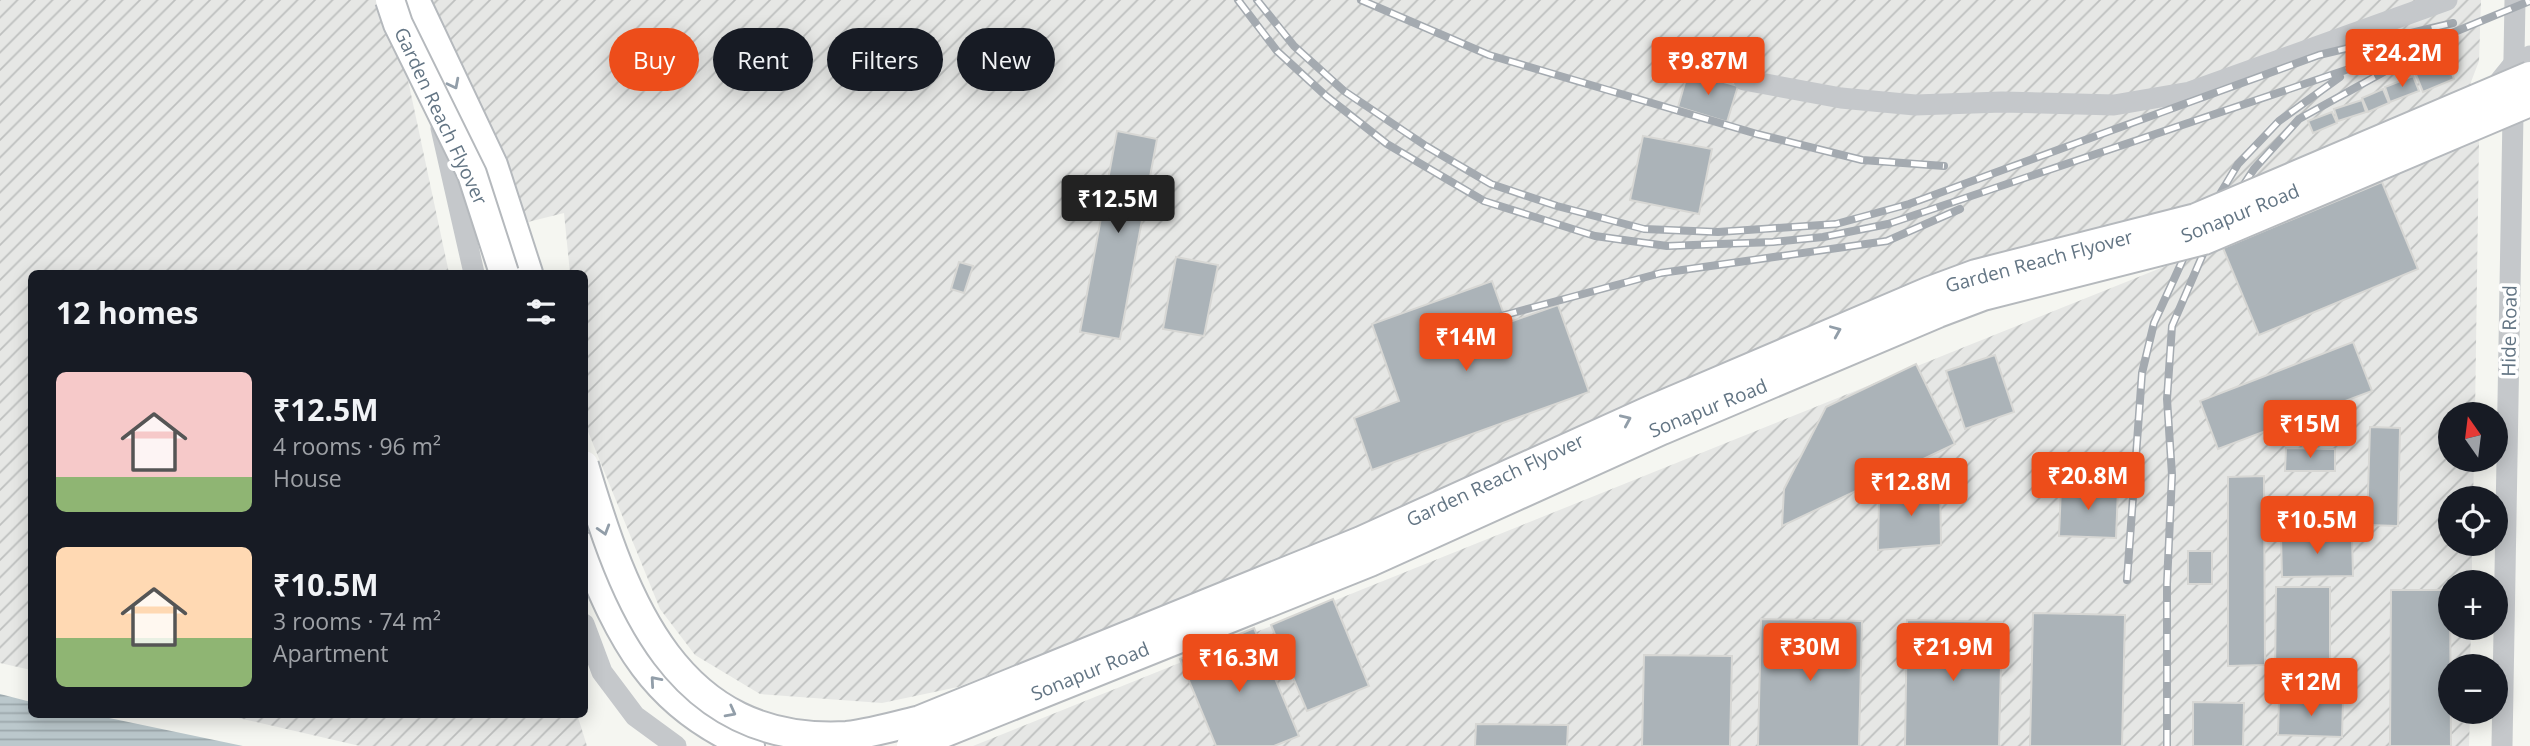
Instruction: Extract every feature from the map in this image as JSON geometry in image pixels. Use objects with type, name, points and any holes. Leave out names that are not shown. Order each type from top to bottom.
[{"type":"main road","name":"Garden Reach Flyover","points":[[390,0],[398,24],[472,174],[503,270]]},
{"type":"main road","name":"Garden Reach Flyover","points":[[412,0],[493,164],[527,270]]},
{"type":"main road","name":"Garden Reach Flyover","points":[[588,478],[606,538],[638,612],[658,649],[686,680],[739,716],[781,731],[825,736],[870,732],[920,720],[1361,541],[1621,422],[1930,291],[1976,274],[2196,218],[2524,66]]},
{"type":"main road","name":"Garden Reach Flyover","points":[[911,746],[1370,562],[1652,434],[1938,313],[1983,296],[2204,240],[2530,102]]},
{"type":"main road","points":[[588,556],[626,643],[654,680],[670,697],[707,726],[750,746]]},
{"type":"street","points":[[412,0],[473,270]]},
{"type":"street","points":[[1744,80],[1892,104],[2115,105],[2190,92],[2447,0]]},
{"type":"street","name":"Hide Road","points":[[2502,746],[2524,66],[2515,0]]},
{"type":"street","name":"Sonapur Road","points":[[873,746],[1019,699],[1237,612],[1707,405],[2007,293],[2197,232],[2303,188],[2477,108],[2524,66]]},
{"type":"street","points":[[588,635],[602,672],[635,716],[676,746]]},
{"type":"shaded area","points":[[0,0],[391,0],[448,270],[28,270],[28,669],[0,663]]},
{"type":"shaded area","points":[[430,0],[2481,0],[2479,61],[2466,95],[958,687],[882,703],[760,694],[695,655],[660,609],[588,431],[588,270],[570,270],[564,213],[524,223]]},
{"type":"shaded area","points":[[2479,140],[2475,402],[2438,402],[2438,472],[2474,472],[2473,486],[2438,486],[2438,556],[2472,556],[2472,570],[2438,570],[2438,640],[2471,640],[2470,654],[2438,654],[2438,724],[2470,724],[2469,746],[973,746]]},
{"type":"shaded area","points":[[0,694],[28,701],[28,718],[109,718],[243,746],[0,746]]},
{"type":"shaded area","points":[[238,718],[578,718],[587,746],[360,746]]},
{"type":"building","points":[[2444,53],[2454,79],[2423,92],[2412,65]]},
{"type":"building","points":[[1688,72],[1738,86],[1727,122],[1678,107]]},
{"type":"building","points":[[2413,76],[2419,91],[2390,102],[2385,87]]},
{"type":"building","points":[[2383,89],[2389,103],[2368,112],[2362,98]]},
{"type":"building","points":[[2362,100],[2366,112],[2338,121],[2334,109]]},
{"type":"building","points":[[2332,112],[2337,123],[2313,133],[2308,121]]},
{"type":"building","points":[[1117,131],[1157,139],[1120,339],[1080,332]]},
{"type":"building","points":[[1643,136],[1712,149],[1699,214],[1630,200]]},
{"type":"building","points":[[2382,182],[2418,269],[2259,335],[2223,248]]},
{"type":"building","points":[[1176,257],[1218,265],[1204,336],[1163,329]]},
{"type":"building","points":[[959,262],[973,266],[964,293],[951,289]]},
{"type":"building","points":[[1492,281],[1507,323],[1558,305],[1589,392],[1372,470],[1354,418],[1399,401],[1372,324]]},
{"type":"building","points":[[2353,342],[2372,391],[2218,449],[2200,401]]},
{"type":"building","points":[[1995,355],[2014,412],[1965,429],[1946,371]]},
{"type":"building","points":[[1916,364],[1955,444],[1782,526],[1784,489],[1826,407]]},
{"type":"building","points":[[2370,427],[2400,428],[2398,526],[2367,525]]},
{"type":"building","points":[[2286,448],[2335,449],[2335,471],[2285,471]]},
{"type":"building","points":[[2264,476],[2265,665],[2228,666],[2228,477]]},
{"type":"building","points":[[1940,480],[1941,545],[1878,550],[1879,498]]},
{"type":"building","points":[[2061,487],[2118,489],[2116,538],[2059,536]]},
{"type":"building","points":[[2352,535],[2353,576],[2282,577],[2281,536]]},
{"type":"building","points":[[2188,551],[2212,551],[2212,584],[2188,584]]},
{"type":"building","points":[[2276,587],[2330,587],[2330,676],[2275,675]]},
{"type":"building","points":[[2391,590],[2438,590],[2438,640],[2450,640],[2450,654],[2438,654],[2438,724],[2451,724],[2451,746],[2390,746]]},
{"type":"building","points":[[1333,599],[1369,686],[1307,711],[1271,625]]},
{"type":"building","points":[[2033,613],[2125,615],[2122,746],[2030,746]]},
{"type":"building","points":[[1761,619],[1862,621],[1859,746],[1758,746]]},
{"type":"building","points":[[1907,620],[2002,622],[1999,746],[1905,746]]},
{"type":"building","points":[[1254,628],[1299,736],[1274,746],[1216,746],[1180,659]]},
{"type":"building","points":[[1644,655],[1732,656],[1730,746],[1642,746]]},
{"type":"building","points":[[2279,698],[2343,700],[2342,737],[2278,735]]},
{"type":"building","points":[[2193,702],[2244,703],[2243,746],[2193,746]]},
{"type":"building","points":[[1476,724],[1568,725],[1567,746],[1475,746]]},
{"type":"railway","points":[[1238,0],[1277,51],[1326,96],[1387,144],[1484,201],[1595,236],[1667,246],[1773,242],[1823,237],[1888,224],[2435,40],[2530,1]]},
{"type":"railway","points":[[1257,0],[1294,46],[1344,91],[1426,146],[1491,184],[1557,206],[1644,229],[1718,232],[1836,224],[1909,204],[2319,55],[2453,23]]},
{"type":"railway","points":[[1361,0],[1489,55],[1757,134],[1862,160],[1944,166]]},
{"type":"railway","points":[[2167,746],[2167,584],[2172,475],[2167,399],[2172,326],[2213,231],[2254,169],[2299,119],[2418,53]]},
{"type":"railway","points":[[2127,580],[2142,373],[2154,323],[2190,244],[2238,164],[2279,121],[2340,77]]},
{"type":"railway","points":[[1501,316],[1661,273],[1887,241],[1960,209]]}]
